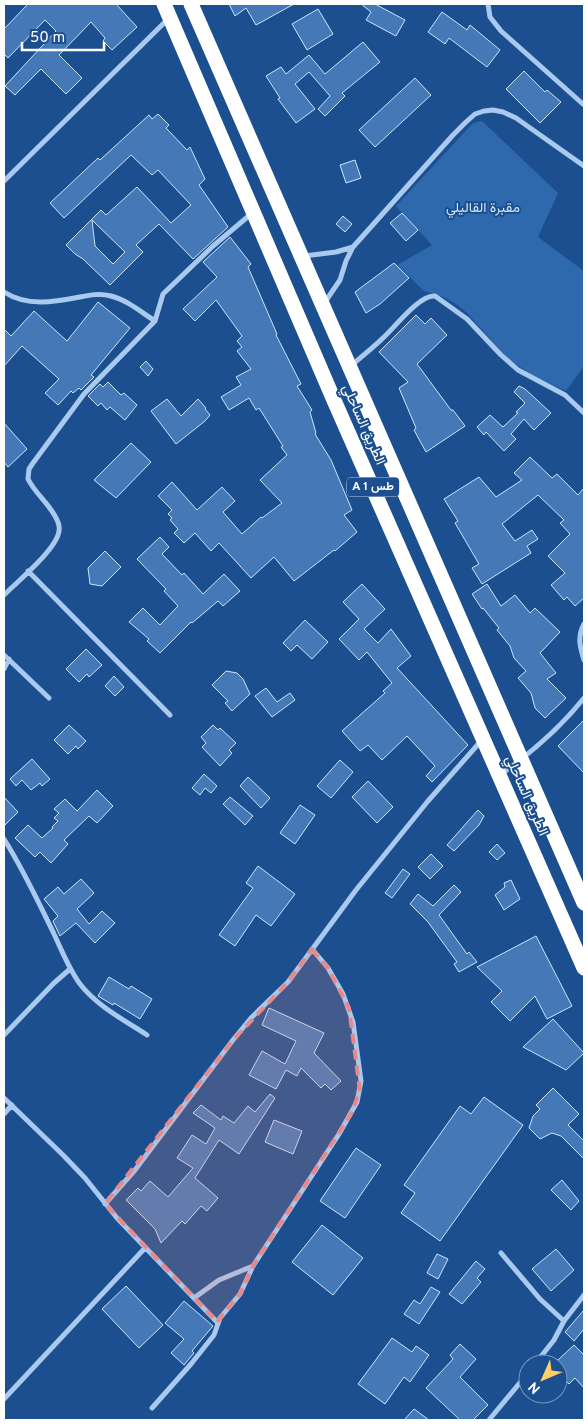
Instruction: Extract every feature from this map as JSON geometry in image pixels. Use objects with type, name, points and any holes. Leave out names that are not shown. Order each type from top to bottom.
[{"type":"highway","name":"الطريق الساحلي","points":[[191,4],[584,903]]},
{"type":"highway","name":"الطريق الساحلي","points":[[167,11],[584,968]]},
{"type":"street","points":[[488,4],[490,17],[501,31],[584,105]]},
{"type":"street","points":[[4,181],[167,11]]},
{"type":"street","points":[[322,306],[340,280],[346,260],[353,247],[453,135],[475,114],[484,111],[498,111],[516,118],[584,166]]},
{"type":"street","points":[[4,595],[48,551],[57,538],[59,531],[56,517],[28,479],[29,469],[84,394],[155,321],[163,294],[213,246],[253,212]]},
{"type":"street","points":[[301,256],[336,252],[353,247]]},
{"type":"street","points":[[4,292],[18,299],[34,302],[48,302],[94,295],[109,296],[125,302],[155,321]]},
{"type":"street","points":[[350,367],[384,338],[402,318],[424,299],[435,296],[467,319],[518,370],[565,395],[584,414]]},
{"type":"street","points":[[28,572],[170,715]]},
{"type":"street","points":[[584,624],[579,641],[584,660]]},
{"type":"street","points":[[4,655],[49,698]]},
{"type":"street","points":[[4,669],[9,659]]},
{"type":"street","points":[[500,775],[558,728],[584,698]]},
{"type":"street","points":[[105,1204],[135,1170],[232,1040],[250,1018],[288,982],[392,844],[483,739]]},
{"type":"street","points":[[4,839],[28,881],[70,969],[92,996],[147,1035]]},
{"type":"street","points":[[152,1408],[191,1364],[214,1334],[217,1322],[240,1294],[253,1266],[351,1114],[360,1091],[353,1022],[328,968],[312,949]]},
{"type":"street","points":[[4,1035],[70,969]]},
{"type":"street","points":[[4,1098],[63,1156],[145,1248],[217,1322]]},
{"type":"street","points":[[4,1114],[12,1105]]},
{"type":"street","points":[[4,1399],[145,1248]]},
{"type":"street","points":[[500,1253],[540,1298],[564,1321]]},
{"type":"street","points":[[194,1298],[220,1280],[253,1266]]},
{"type":"street","points":[[543,1354],[564,1321],[584,1295]]},
{"type":"street","points":[[489,1420],[518,1385]]},
{"type":"highlighted area","points":[[312,949],[328,968],[349,1008],[360,1091],[351,1114],[253,1266],[240,1294],[217,1322],[105,1204],[233,1040],[288,982]]},
{"type":"green space","name":"مقبرة القاليلي","points":[[482,121],[558,193],[538,237],[584,271],[584,366],[566,391],[534,376],[508,359],[468,314],[456,304],[443,297],[424,291],[397,265],[432,245],[396,206],[473,123]]},
{"type":"building","points":[[28,4],[116,4],[137,27],[112,50],[103,41],[105,38],[91,22],[59,55],[82,78],[66,94],[41,69],[15,95],[5,86],[56,31],[45,20],[8,58],[4,54],[4,29]]},
{"type":"building","points":[[229,4],[294,4],[256,25],[246,8],[235,16]]},
{"type":"building","points":[[361,4],[375,4],[405,20],[396,36],[366,20],[371,12]]},
{"type":"building","points":[[318,9],[333,34],[307,50],[292,24]]},
{"type":"building","points":[[442,12],[467,30],[470,25],[500,50],[487,67],[449,38],[445,44],[428,32]]},
{"type":"building","points":[[363,42],[380,62],[342,93],[345,96],[325,116],[318,109],[330,96],[309,72],[295,84],[315,109],[296,123],[278,99],[280,98],[266,76],[281,67],[286,74],[309,55],[325,74]]},
{"type":"building","points":[[524,71],[545,92],[547,90],[561,102],[540,123],[506,89]]},
{"type":"building","points":[[415,78],[431,95],[375,147],[359,130]]},
{"type":"building","points":[[158,114],[169,125],[166,128],[187,150],[190,147],[205,179],[199,185],[228,227],[193,259],[159,224],[136,245],[143,252],[110,285],[66,245],[101,210],[106,215],[137,187],[171,223],[191,205],[158,170],[152,175],[131,155],[64,218],[50,203],[98,158],[100,160],[149,115],[152,119]],"holes":[[[92,220],[125,252],[113,264],[95,246]]]},
{"type":"building","points":[[355,160],[361,178],[346,183],[340,165]]},
{"type":"building","points":[[402,213],[418,230],[406,241],[390,223]]},
{"type":"building","points":[[343,216],[352,224],[345,232],[336,224]]},
{"type":"building","points":[[230,237],[251,264],[248,267],[276,335],[301,384],[297,386],[312,410],[310,412],[315,434],[331,460],[352,510],[344,515],[357,532],[294,581],[274,557],[251,578],[219,543],[211,551],[195,533],[184,543],[174,533],[178,529],[170,520],[172,518],[168,514],[172,510],[158,496],[172,482],[197,510],[222,487],[235,501],[223,512],[242,534],[261,517],[282,503],[260,480],[287,455],[281,447],[283,446],[259,408],[256,410],[249,398],[229,410],[221,397],[241,385],[236,377],[251,369],[237,351],[242,347],[237,341],[242,336],[216,300],[195,321],[183,309],[217,277],[203,262]]},
{"type":"building","points":[[394,263],[409,278],[380,304],[366,313],[355,292]]},
{"type":"building","points":[[98,302],[130,328],[91,375],[94,377],[81,390],[79,388],[73,393],[71,391],[58,405],[45,393],[59,379],[22,346],[4,366],[4,329],[11,336],[34,311],[67,341]]},
{"type":"building","points":[[416,315],[425,324],[431,318],[447,335],[417,364],[465,426],[426,452],[414,430],[416,428],[399,388],[408,382],[379,352]]},
{"type":"building","points":[[146,361],[153,369],[148,376],[140,367]]},
{"type":"building","points":[[108,382],[121,395],[124,393],[137,405],[125,420],[110,407],[107,410],[101,403],[98,406],[88,396],[100,384],[103,387]]},
{"type":"building","points":[[519,386],[525,389],[551,413],[534,430],[524,419],[511,434],[516,439],[504,451],[486,432],[484,435],[477,427],[490,415],[503,427],[518,413],[516,412],[525,403],[514,392]]},
{"type":"building","points":[[167,399],[181,416],[198,399],[210,415],[176,444],[151,411]]},
{"type":"building","points":[[4,423],[27,449],[8,467],[4,462]]},
{"type":"building","points":[[131,443],[151,462],[116,498],[94,480]]},
{"type":"building","points":[[530,457],[552,478],[557,474],[578,495],[584,488],[584,598],[575,606],[567,597],[564,600],[551,585],[565,573],[548,556],[570,534],[560,523],[564,520],[538,495],[502,524],[515,541],[532,530],[538,539],[527,546],[531,553],[482,584],[472,568],[479,564],[455,523],[458,521],[444,499],[479,477],[496,497],[522,480],[514,473]]},
{"type":"building","points":[[160,537],[169,547],[162,554],[182,575],[184,573],[203,594],[224,574],[240,591],[223,606],[218,601],[191,622],[160,653],[147,641],[149,639],[129,622],[143,608],[160,625],[178,606],[164,591],[166,589],[137,559]]},
{"type":"building","points":[[105,551],[121,567],[102,586],[90,584],[88,568]]},
{"type":"building","points":[[362,584],[385,609],[364,629],[378,643],[391,629],[411,656],[397,668],[468,745],[432,782],[426,776],[435,766],[407,736],[382,760],[368,745],[360,751],[342,731],[385,693],[383,691],[392,683],[367,652],[359,660],[339,639],[359,619],[343,602]]},
{"type":"building","points":[[487,584],[501,606],[515,595],[530,613],[535,608],[560,632],[540,653],[556,673],[547,679],[566,698],[545,718],[535,708],[531,693],[518,678],[526,671],[514,658],[510,646],[497,630],[499,628],[472,594]]},
{"type":"building","points":[[305,620],[328,642],[312,659],[297,645],[291,651],[283,643]]},
{"type":"building","points":[[86,649],[102,665],[89,677],[87,674],[79,682],[66,669]]},
{"type":"building","points":[[226,671],[237,673],[243,679],[250,694],[232,711],[225,703],[228,701],[212,685]]},
{"type":"building","points":[[114,676],[124,687],[115,696],[105,686]]},
{"type":"building","points":[[266,688],[277,702],[290,693],[295,700],[272,717],[255,696]]},
{"type":"building","points":[[584,720],[584,773],[558,746]]},
{"type":"building","points":[[69,725],[86,741],[78,749],[76,746],[68,754],[54,740]]},
{"type":"building","points":[[213,725],[218,730],[220,728],[236,743],[229,750],[232,753],[220,766],[202,747],[206,743],[201,737]]},
{"type":"building","points":[[32,759],[50,779],[42,786],[40,783],[31,790],[22,780],[16,786],[10,779]]},
{"type":"building","points":[[340,760],[353,772],[331,798],[317,786]]},
{"type":"building","points":[[204,774],[217,786],[211,793],[205,788],[200,795],[192,788]]},
{"type":"building","points":[[248,777],[270,798],[261,808],[240,786]]},
{"type":"building","points":[[368,781],[393,807],[377,823],[352,797]]},
{"type":"building","points":[[97,790],[113,806],[97,823],[89,816],[64,840],[68,844],[51,863],[40,852],[35,857],[15,838],[28,825],[42,838],[58,821],[54,818],[59,813],[54,809],[65,799],[77,811]]},
{"type":"building","points":[[4,797],[18,812],[4,826]]},
{"type":"building","points":[[230,797],[253,816],[245,825],[223,804]]},
{"type":"building","points":[[300,805],[315,815],[295,844],[280,833]]},
{"type":"building","points":[[478,810],[484,816],[479,825],[454,851],[447,845]]},
{"type":"building","points":[[497,844],[505,853],[497,860],[489,852]]},
{"type":"building","points":[[431,854],[443,866],[430,879],[418,867]]},
{"type":"building","points":[[258,866],[295,894],[271,926],[256,915],[235,946],[219,935],[253,888],[246,883]]},
{"type":"building","points":[[403,869],[410,874],[392,898],[385,893]]},
{"type":"building","points":[[81,879],[94,893],[77,909],[89,924],[102,911],[115,923],[95,943],[76,923],[60,936],[53,921],[58,916],[44,899],[58,887],[64,894]]},
{"type":"building","points":[[511,880],[520,899],[504,910],[495,895],[505,887],[504,883]]},
{"type":"building","points":[[454,885],[461,892],[439,915],[467,954],[469,952],[477,962],[459,972],[454,964],[457,962],[428,922],[410,904],[418,894],[433,906]]},
{"type":"building","points":[[536,936],[572,1006],[547,1019],[535,996],[510,1021],[491,1002],[502,991],[477,967]]},
{"type":"building","points":[[109,977],[129,989],[131,986],[152,999],[140,1019],[114,1003],[113,1005],[98,996]]},
{"type":"building","points":[[269,1008],[324,1033],[314,1053],[341,1081],[331,1090],[325,1084],[321,1088],[301,1068],[297,1076],[286,1070],[276,1089],[249,1075],[262,1051],[285,1064],[296,1041],[262,1025]]},
{"type":"building","points":[[553,1019],[584,1053],[566,1070],[523,1047]]},
{"type":"building","points":[[553,1088],[579,1114],[568,1125],[584,1141],[584,1159],[561,1136],[552,1133],[540,1139],[529,1128],[533,1116],[540,1109],[536,1105]]},
{"type":"building","points":[[270,1094],[275,1098],[239,1154],[219,1140],[195,1178],[218,1198],[207,1211],[201,1206],[185,1224],[182,1221],[161,1243],[155,1229],[126,1200],[138,1188],[141,1191],[150,1181],[168,1197],[193,1168],[177,1158],[192,1135],[206,1144],[215,1128],[193,1113],[201,1105],[221,1120],[223,1116],[234,1123],[248,1106],[255,1112]]},
{"type":"building","points":[[484,1097],[523,1125],[440,1241],[401,1213],[415,1193],[404,1185],[460,1106],[471,1114]]},
{"type":"building","points":[[274,1120],[302,1131],[293,1154],[265,1142]]},
{"type":"building","points":[[356,1148],[381,1165],[345,1218],[320,1201]]},
{"type":"building","points":[[562,1180],[579,1201],[571,1210],[551,1190]]},
{"type":"building","points":[[322,1225],[363,1258],[333,1295],[292,1262]]},
{"type":"building","points":[[556,1249],[574,1270],[551,1291],[532,1269]]},
{"type":"building","points":[[437,1254],[448,1259],[438,1279],[427,1273]]},
{"type":"building","points":[[476,1261],[485,1269],[477,1278],[481,1282],[462,1304],[449,1294]]},
{"type":"building","points":[[126,1286],[163,1325],[139,1348],[102,1309]]},
{"type":"building","points":[[431,1287],[440,1292],[419,1324],[404,1314],[414,1300],[420,1304]]},
{"type":"building","points":[[184,1301],[213,1326],[192,1351],[194,1353],[184,1365],[171,1353],[184,1339],[165,1323]]},
{"type":"building","points":[[584,1310],[584,1329],[574,1341],[565,1332]]},
{"type":"building","points":[[392,1338],[412,1352],[416,1346],[429,1355],[410,1382],[404,1377],[385,1404],[358,1384]]},
{"type":"building","points":[[460,1344],[476,1359],[460,1377],[488,1405],[473,1420],[460,1420],[426,1388],[453,1359],[450,1355]]},
{"type":"building","points":[[574,1345],[584,1355],[584,1388],[575,1378],[568,1383],[568,1354],[564,1354]]},
{"type":"building","points":[[414,1409],[429,1420],[404,1420]]}]
